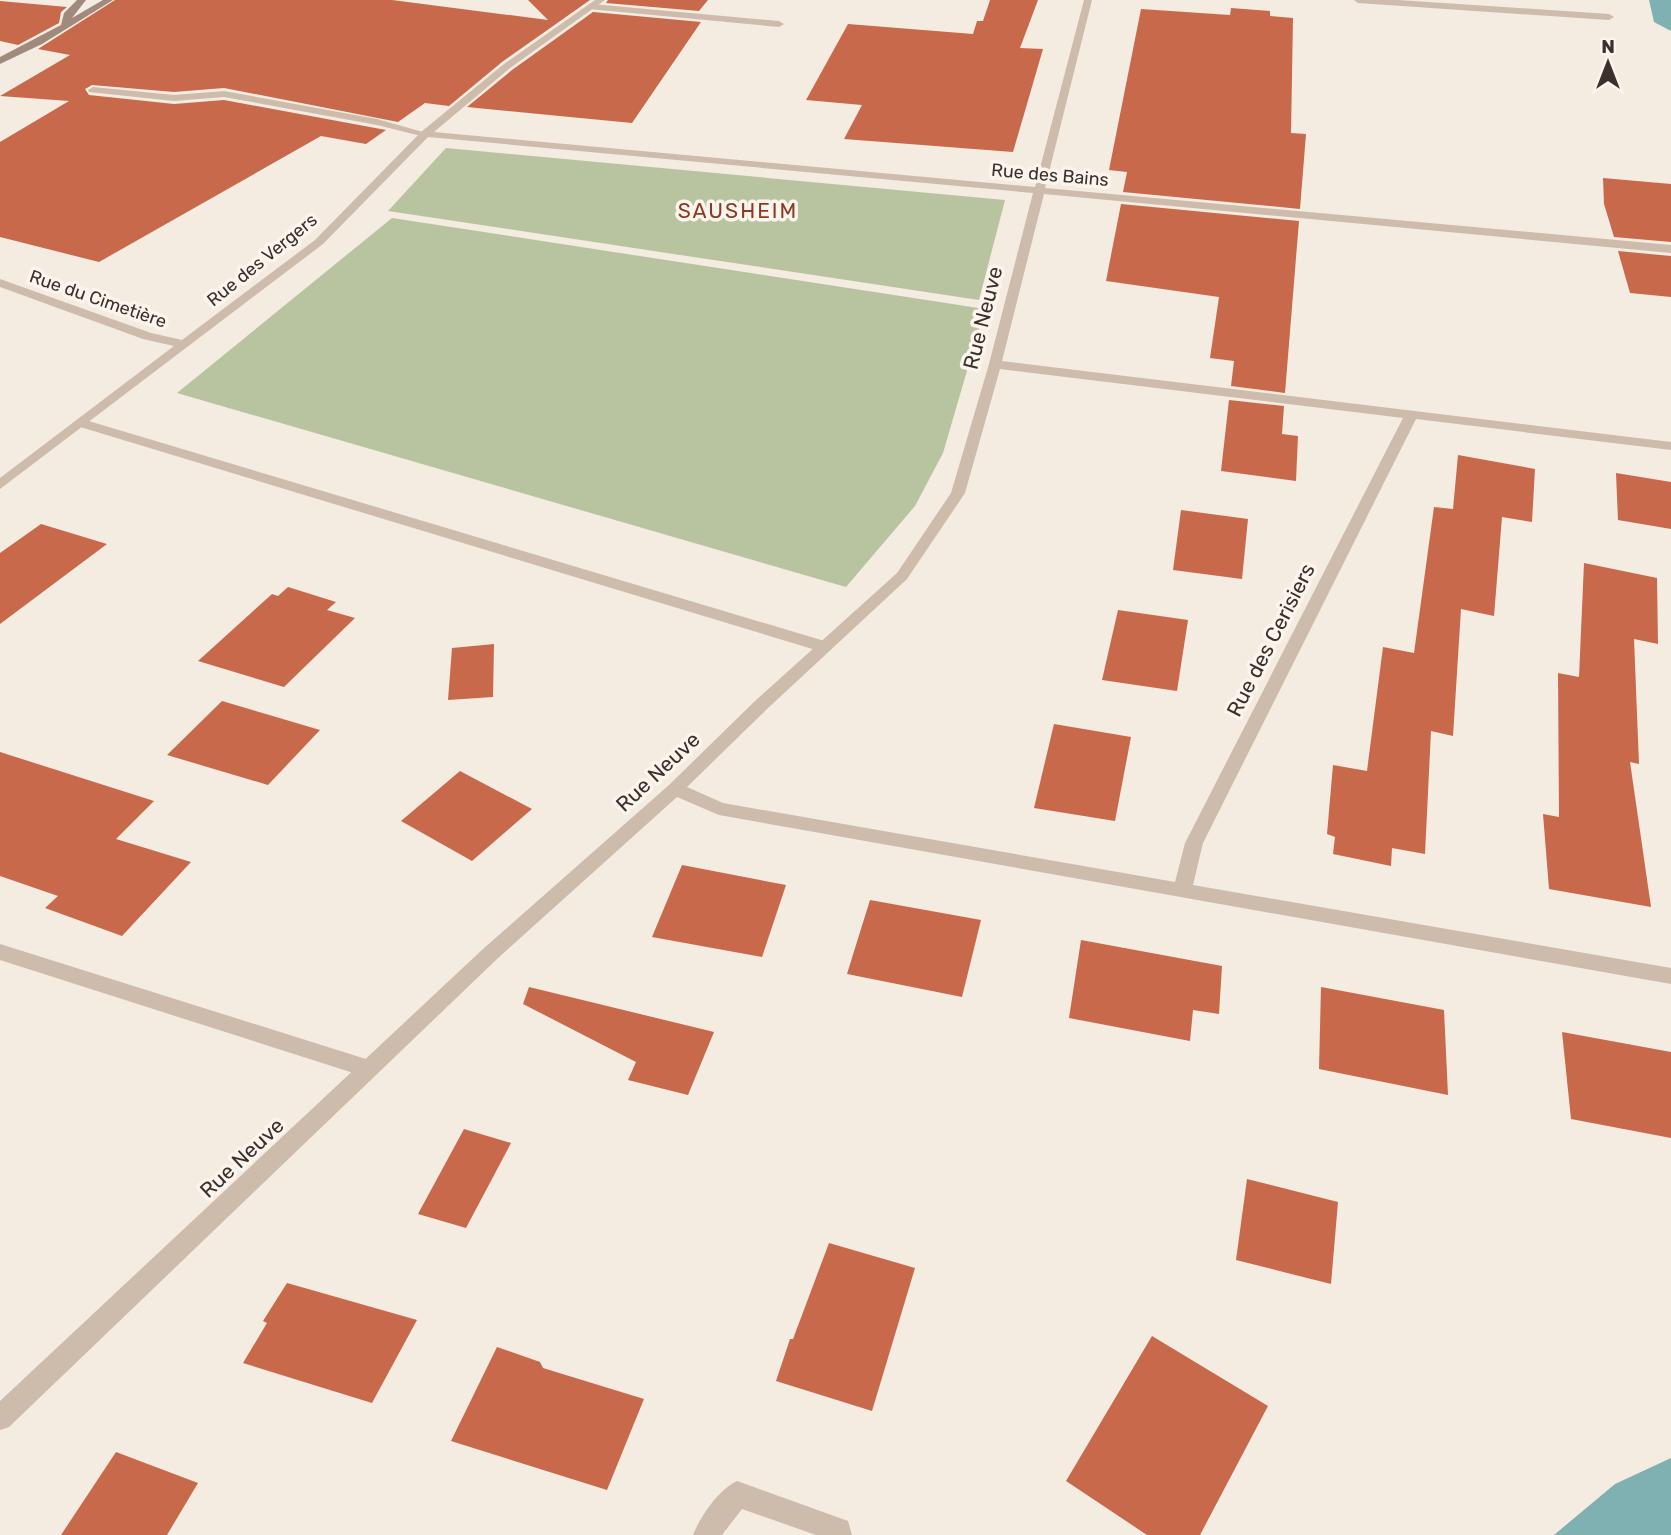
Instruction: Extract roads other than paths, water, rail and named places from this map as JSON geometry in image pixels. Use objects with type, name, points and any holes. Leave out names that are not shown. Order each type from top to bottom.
[{"type":"main road","points":[[65,25],[69,13],[82,0]]},
{"type":"main road","points":[[0,61],[109,0]]},
{"type":"street","name":"Rue Neuve","points":[[0,1418],[490,954],[675,789],[902,576],[958,493],[995,363],[1088,0]]},
{"type":"street","points":[[1358,0],[1609,17]]},
{"type":"street","points":[[597,3],[779,24]]},
{"type":"street","name":"Rue des Vergers","points":[[0,485],[319,242],[425,134],[507,66],[597,3]]},
{"type":"street","name":"Rue des Bains","points":[[93,90],[174,98],[224,94],[377,122],[425,134],[1671,249]]},
{"type":"street","name":"Rue du Cimetière","points":[[0,283],[147,336],[185,345]]},
{"type":"street","points":[[995,363],[1671,446]]},
{"type":"street","name":"Rue des Cerisiers","points":[[1182,890],[1194,843],[1411,415]]},
{"type":"street","points":[[82,423],[825,647]]},
{"type":"street","points":[[675,789],[719,809],[1671,976]]},
{"type":"street","points":[[0,952],[369,1069]]},
{"type":"street","points":[[706,1535],[737,1494],[839,1530],[839,1535]]},
{"type":"water","points":[[1649,0],[1671,0],[1671,31],[1654,22]]},
{"type":"water","points":[[1671,1458],[1671,1535],[1554,1535],[1615,1484]]},
{"type":"district","name":"SAUSHEIM","points":[[738,211]]}]
